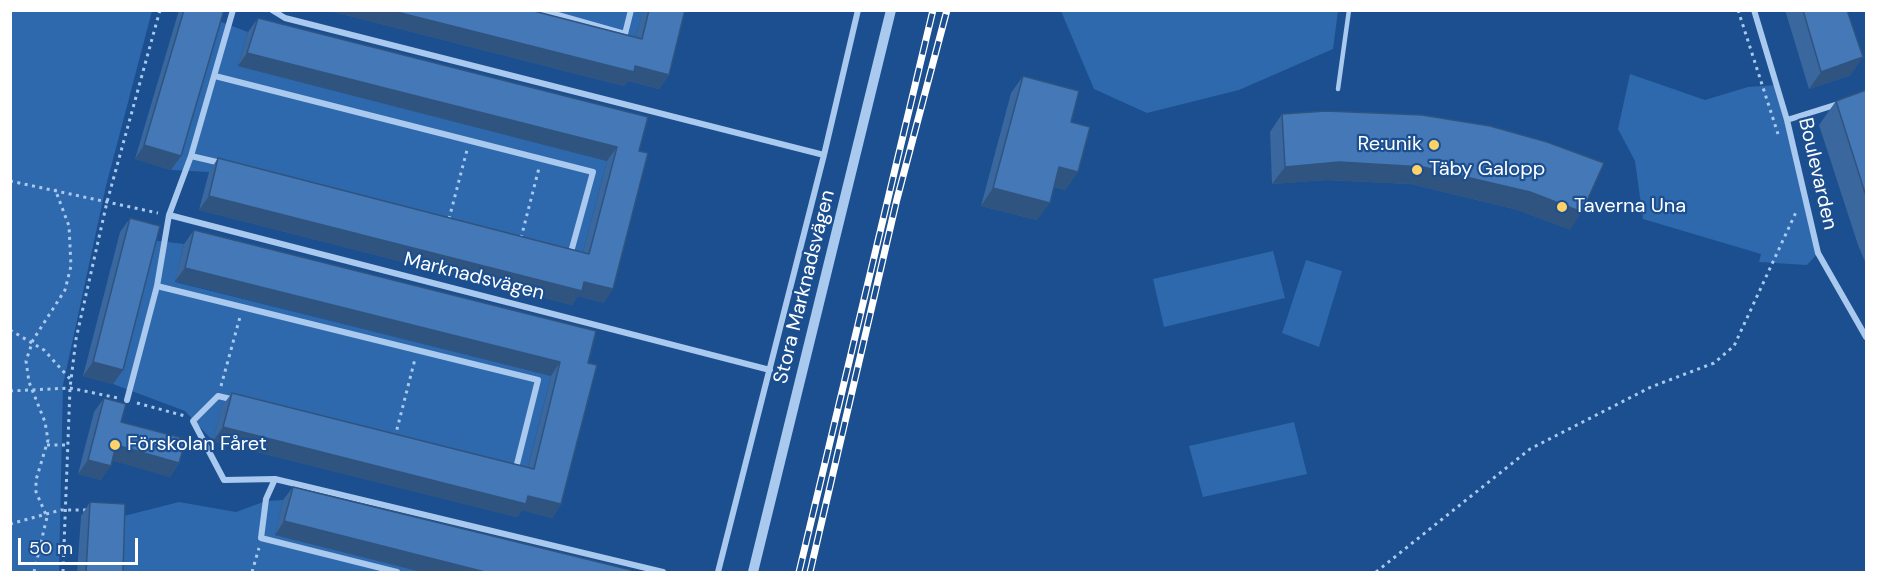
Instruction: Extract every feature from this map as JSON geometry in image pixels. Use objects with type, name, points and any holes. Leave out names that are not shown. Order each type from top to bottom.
[{"type":"street","points":[[127,400],[158,286],[169,215],[191,156],[233,10]]},
{"type":"street","points":[[272,10],[285,18],[824,155]]},
{"type":"street","points":[[540,10],[625,33],[631,10]]},
{"type":"street","points":[[718,573],[824,155],[858,10]]},
{"type":"street","name":"Stora Marknadsvägen","points":[[753,573],[891,10]]},
{"type":"street","name":"Boulevarden","points":[[1754,10],[1787,120],[1818,254],[1866,337]]},
{"type":"street","points":[[214,76],[593,172],[572,252],[561,250]]},
{"type":"street","points":[[1787,120],[1844,102]]},
{"type":"street","points":[[191,156],[225,164]]},
{"type":"street","name":"Marknadsvägen","points":[[169,215],[770,370]]},
{"type":"street","points":[[158,286],[538,380],[516,468],[504,465]]},
{"type":"street","points":[[240,401],[219,396],[193,421],[224,480],[275,479],[663,573]]},
{"type":"street","points":[[275,479],[266,499],[261,538],[397,573]]},
{"type":"lane","points":[[1338,89],[1348,10]]},
{"type":"path","points":[[63,573],[70,388],[76,339],[107,201],[160,10]]},
{"type":"path","points":[[1738,10],[1778,135]]},
{"type":"path","points":[[448,221],[470,141]]},
{"type":"path","points":[[521,239],[542,159]]},
{"type":"path","points":[[10,182],[55,189],[169,215]]},
{"type":"path","points":[[34,573],[47,524],[36,492],[36,480],[47,445],[45,422],[26,370],[32,342],[65,290],[69,279],[69,226],[55,189]]},
{"type":"path","points":[[1376,573],[1530,449],[1651,387],[1714,363],[1734,346],[1797,212],[1796,201]]},
{"type":"path","points":[[219,396],[243,307]]},
{"type":"path","points":[[10,330],[44,350],[71,380]]},
{"type":"path","points":[[394,438],[418,351]]},
{"type":"path","points":[[10,391],[70,388],[127,400],[193,421]]},
{"type":"path","points":[[47,445],[68,445]]},
{"type":"path","points":[[10,524],[45,513],[88,510]]},
{"type":"path","points":[[252,573],[261,538]]},
{"type":"shaded area","points":[[10,11],[152,11],[106,186],[63,385],[59,572],[11,572]]},
{"type":"shaded area","points":[[467,11],[643,11],[632,52]]},
{"type":"shaded area","points":[[1061,11],[1338,11],[1333,49],[1239,90],[1147,113],[1094,89]]},
{"type":"shaded area","points":[[216,20],[248,32],[238,66],[607,161],[579,267],[209,172],[171,170]]},
{"type":"shaded area","points":[[1630,74],[1705,100],[1748,87],[1777,85],[1818,253],[1807,265],[1759,262],[1761,254],[1643,219],[1635,161],[1618,129]]},
{"type":"shaded area","points":[[150,240],[184,244],[175,282],[551,376],[524,482],[222,407],[213,441],[185,411],[113,384]]},
{"type":"shaded area","points":[[1273,251],[1285,298],[1164,327],[1153,279]]},
{"type":"shaded area","points":[[1306,260],[1342,271],[1319,347],[1282,333]]},
{"type":"shaded area","points":[[1294,422],[1307,474],[1203,497],[1189,446]]},
{"type":"shaded area","points":[[283,500],[275,535],[425,572],[114,572],[116,518],[179,502],[236,512],[266,501]]},
{"type":"building","points":[[184,10],[224,10],[181,156],[144,145]]},
{"type":"building","points":[[389,10],[530,10],[642,39],[649,10],[685,10],[669,75],[635,66],[634,72]]},
{"type":"building","points":[[1803,10],[1847,10],[1863,57],[1821,72]]},
{"type":"building","points":[[258,18],[648,117],[639,151],[648,153],[613,289],[584,282],[582,291],[209,196],[218,158],[589,254],[617,147],[247,53]]},
{"type":"building","points":[[1023,76],[1079,91],[1071,122],[1090,127],[1078,172],[1059,167],[1050,203],[993,188]]},
{"type":"building","points":[[1866,90],[1866,196],[1836,101]]},
{"type":"building","name":"Täby Galopp","points":[[1326,111],[1422,115],[1490,126],[1547,142],[1604,163],[1582,212],[1530,192],[1423,167],[1339,162],[1285,167],[1282,114]]},
{"type":"building","points":[[130,218],[160,226],[123,370],[93,362]]},
{"type":"building","points":[[194,230],[596,331],[588,363],[597,365],[561,504],[528,496],[526,504],[223,427],[232,393],[534,469],[560,362],[185,268]]},
{"type":"building","points":[[104,398],[126,404],[121,422],[186,439],[179,463],[116,445],[111,466],[88,460]]},
{"type":"building","points":[[293,487],[631,570],[630,573],[489,573],[284,521]]},
{"type":"building","points":[[90,502],[125,504],[123,573],[86,573]]},
{"type":"railway","points":[[799,572],[933,10]]},
{"type":"railway","points":[[810,572],[897,199],[947,10]]},
{"type":"place","name":"Re:unik","points":[[1434,145]]},
{"type":"place","name":"Täby Galopp","points":[[1417,170]]},
{"type":"place","name":"Taverna Una","points":[[1562,207]]},
{"type":"place","name":"Förskolan Fåret","points":[[115,445]]}]
